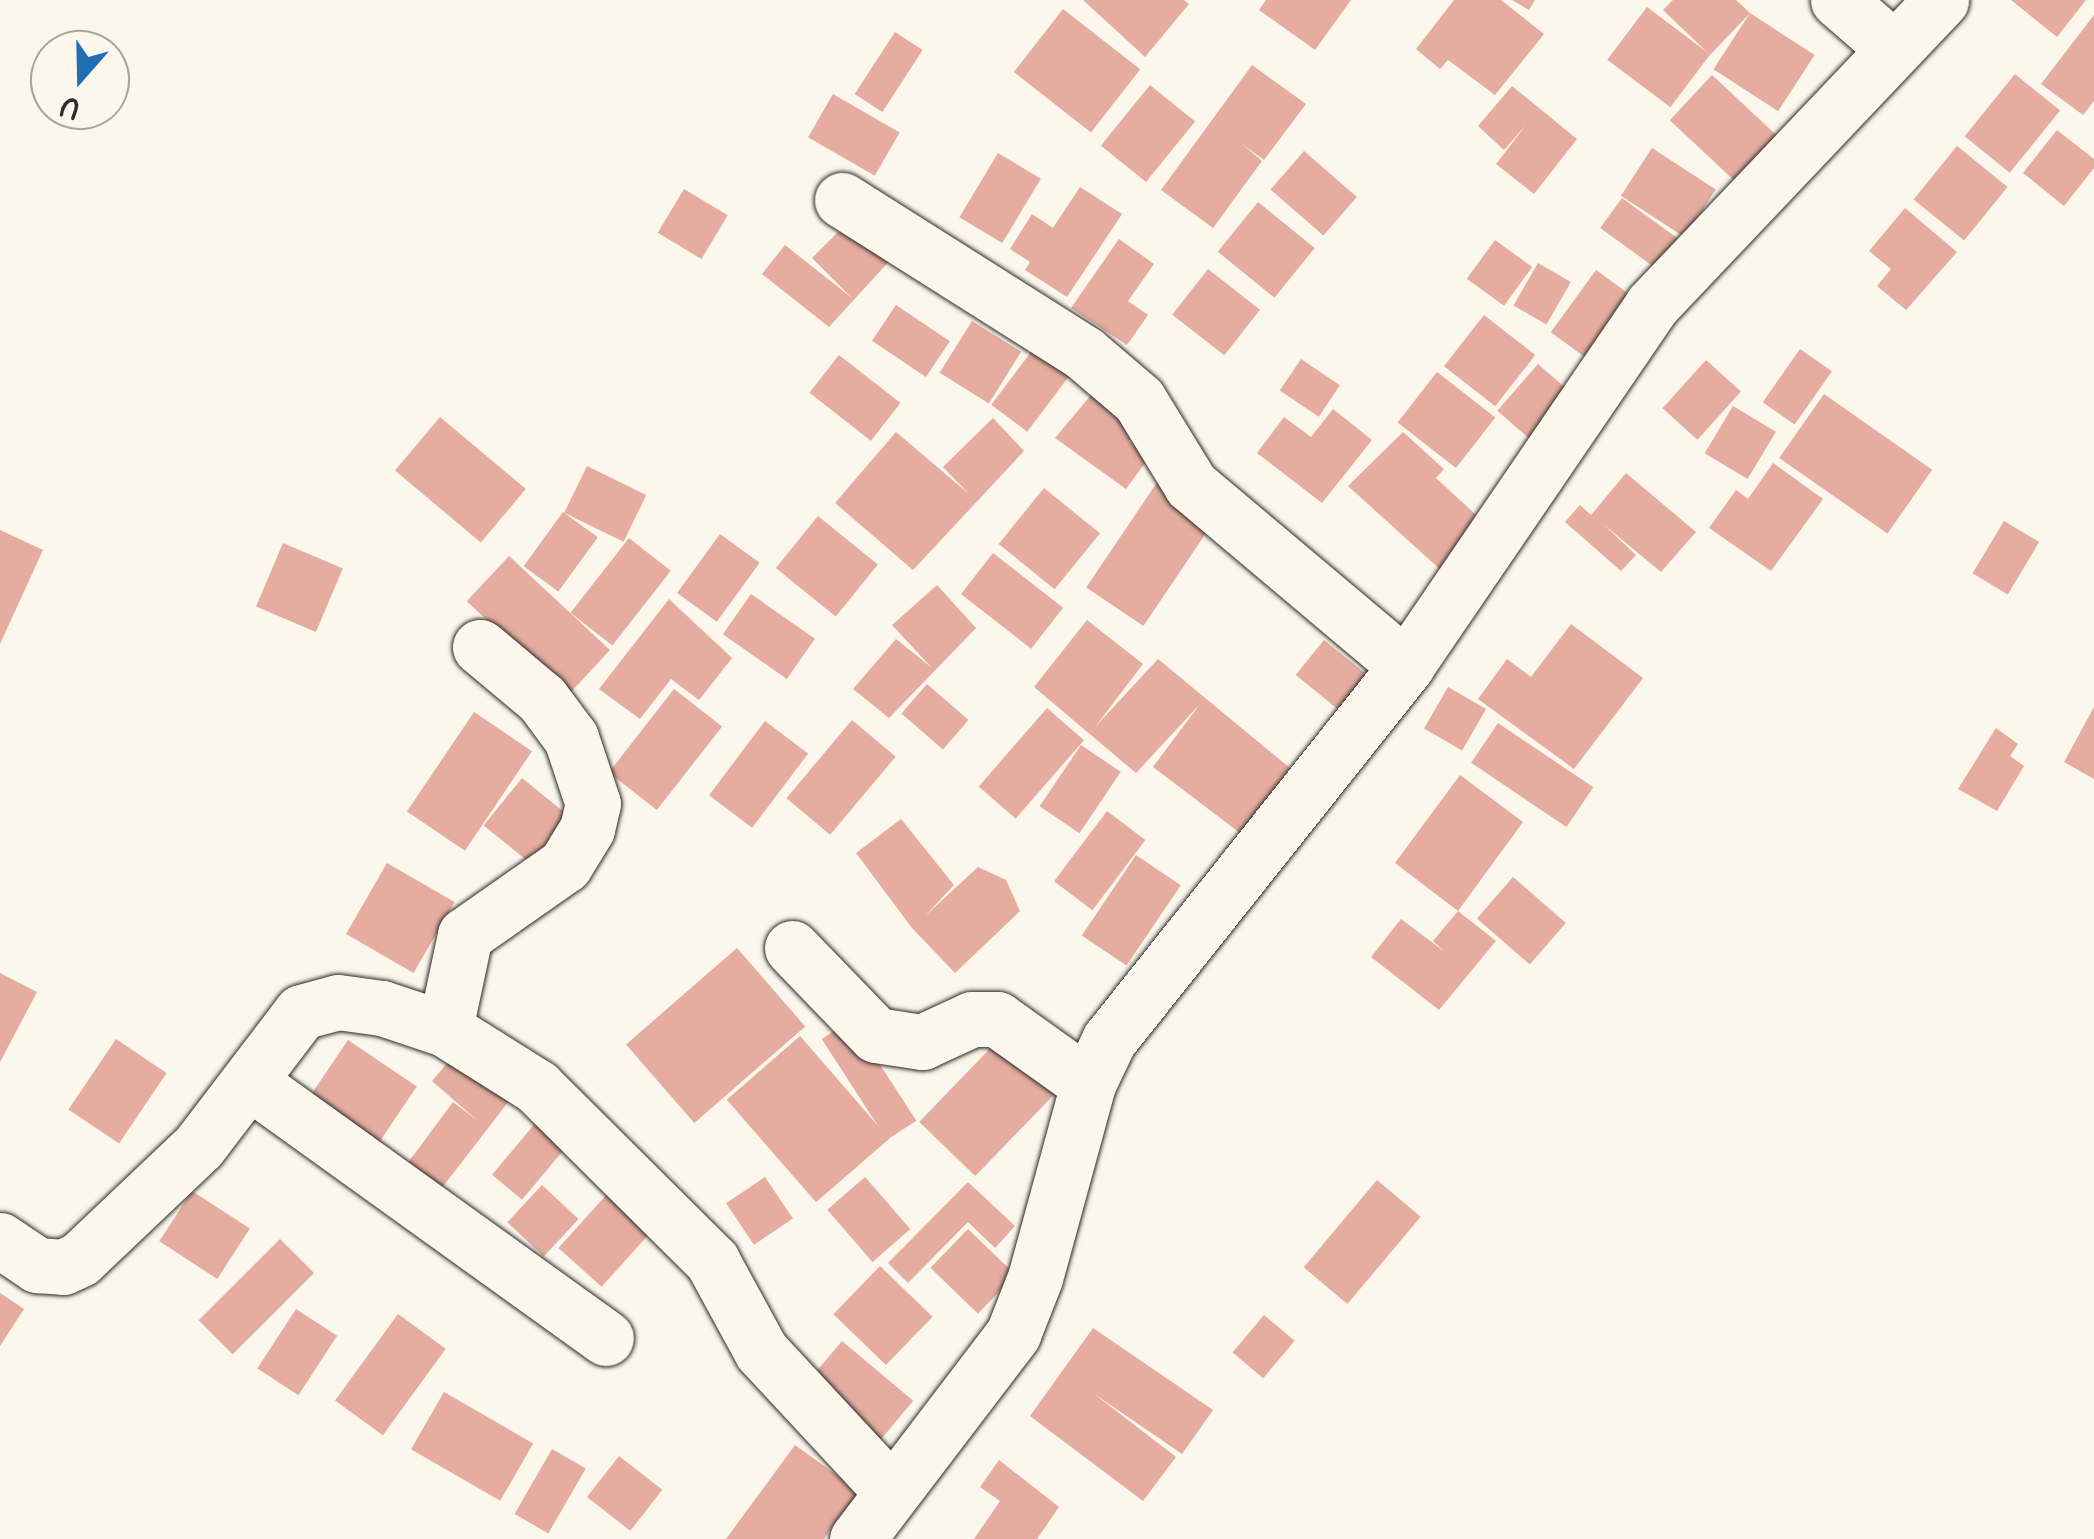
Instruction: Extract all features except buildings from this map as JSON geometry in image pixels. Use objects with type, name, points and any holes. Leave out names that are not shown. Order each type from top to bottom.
[{"type":"street","points":[[1838,0],[1892,47]]},
{"type":"street","points":[[857,1539],[1013,1334],[1088,1084],[1110,1040],[1169,960],[1406,666],[1652,305],[1892,47],[1941,0]]},
{"type":"street","points":[[842,200],[1084,353],[1139,400],[1191,485],[1406,666]]},
{"type":"street","points":[[446,1029],[465,935],[565,865],[588,829],[593,804],[571,738],[542,698],[480,648]]},
{"type":"street","points":[[792,948],[876,1035],[922,1042],[972,1019],[998,1019],[1088,1084]]},
{"type":"street","points":[[0,1240],[37,1264],[63,1267],[80,1259],[199,1146],[301,1012],[338,1002],[446,1029],[537,1087],[712,1261],[761,1352],[892,1492]]},
{"type":"street","points":[[251,1082],[606,1338]]}]
